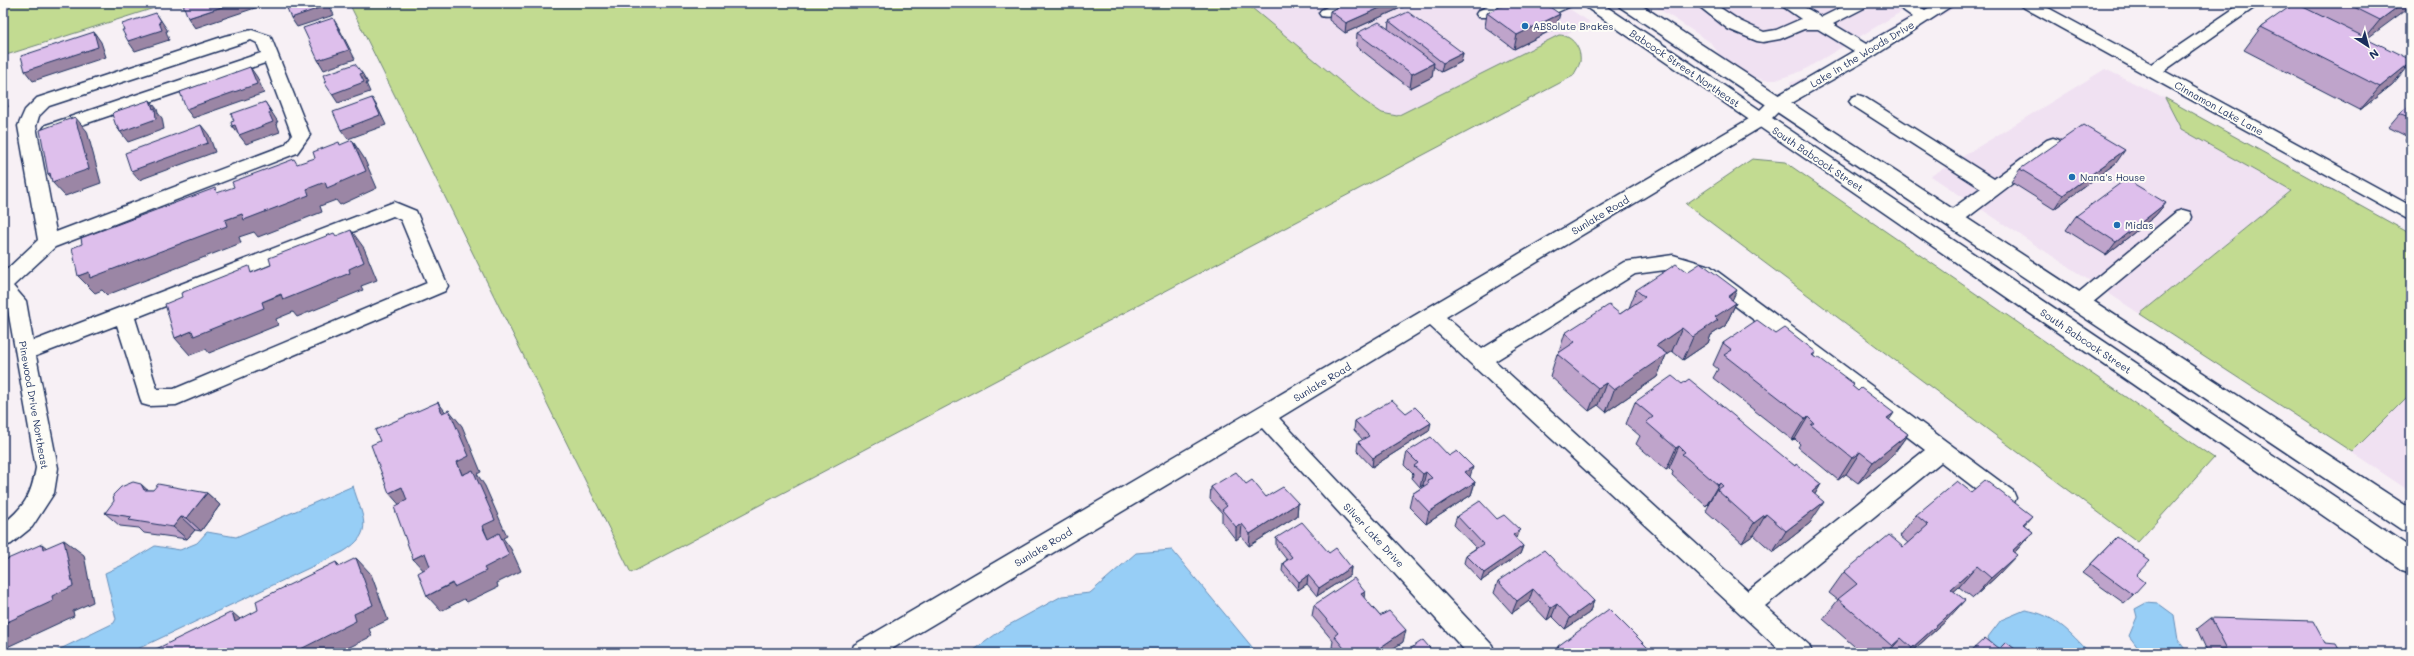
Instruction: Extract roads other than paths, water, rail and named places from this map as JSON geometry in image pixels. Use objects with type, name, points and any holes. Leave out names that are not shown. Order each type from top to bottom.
[{"type":"main road","name":"Babcock Street Northeast","points":[[1590,3],[1760,120]]},
{"type":"main road","name":"Babcock Street Northeast","points":[[1626,3],[1776,104]]},
{"type":"main road","points":[[1776,104],[2411,522]]},
{"type":"main road","name":"South Babcock Street","points":[[1760,120],[2411,562]]},
{"type":"main road","points":[[2275,470],[2312,480],[2411,545]]},
{"type":"street","points":[[1327,13],[1348,3]]},
{"type":"street","points":[[1484,14],[1507,3]]},
{"type":"street","points":[[1539,3],[1551,10],[1565,3]]},
{"type":"street","points":[[1704,3],[1734,25],[1763,37],[1780,34],[1801,24],[1821,24],[1862,3]]},
{"type":"street","points":[[1786,3],[1868,52]]},
{"type":"street","points":[[1901,3],[1924,17]]},
{"type":"street","name":"Lake in the Woods Drive","points":[[1776,104],[1868,52],[1948,3]]},
{"type":"street","name":"Cinnamon Lake Lane","points":[[2027,3],[2411,214]]},
{"type":"street","points":[[2152,72],[2253,3]]},
{"type":"street","points":[[3,284],[48,242],[291,149],[301,135],[264,40],[252,35],[231,40],[42,102],[30,114],[27,126],[48,242]]},
{"type":"street","points":[[29,137],[270,56]]},
{"type":"street","points":[[1858,101],[1995,188]]},
{"type":"street","name":"Sunlake Road","points":[[863,653],[1760,120],[1776,104]]},
{"type":"street","points":[[1952,219],[2053,144]]},
{"type":"street","points":[[26,352],[394,209],[409,216],[438,286],[176,397],[149,398],[124,314]]},
{"type":"street","points":[[2079,303],[2182,217]]},
{"type":"street","points":[[1481,360],[1631,268],[1673,262],[1703,271],[2023,511]]},
{"type":"street","name":"Pinewood Drive Northeast","points":[[3,287],[16,301],[47,468],[43,494],[24,520],[3,537]]},
{"type":"street","points":[[1432,316],[1800,653]]},
{"type":"street","name":"Silver Lake Drive","points":[[1264,416],[1483,653]]},
{"type":"street","points":[[1748,605],[1942,450]]},
{"type":"water","points":[[353,486],[364,523],[363,531],[360,538],[343,552],[129,653],[52,653],[114,623],[116,619],[105,573],[127,563],[155,546],[180,550],[197,543],[207,532],[236,537]]},
{"type":"water","points":[[1172,550],[1257,653],[970,653],[1007,626],[1062,596],[1090,593],[1136,553]]},
{"type":"water","points":[[2146,603],[2159,604],[2174,615],[2178,640],[2188,653],[2142,653],[2129,636],[2137,617],[2135,609]]},
{"type":"water","points":[[2025,610],[2036,612],[2054,620],[2068,631],[2090,653],[1996,653],[1992,650],[1988,637],[2001,620]]},
{"type":"place","name":"ABSolute Brakes","points":[[1525,26]]},
{"type":"place","name":"Nana's House","points":[[2072,177]]},
{"type":"place","name":"Midas","points":[[2117,225]]}]
